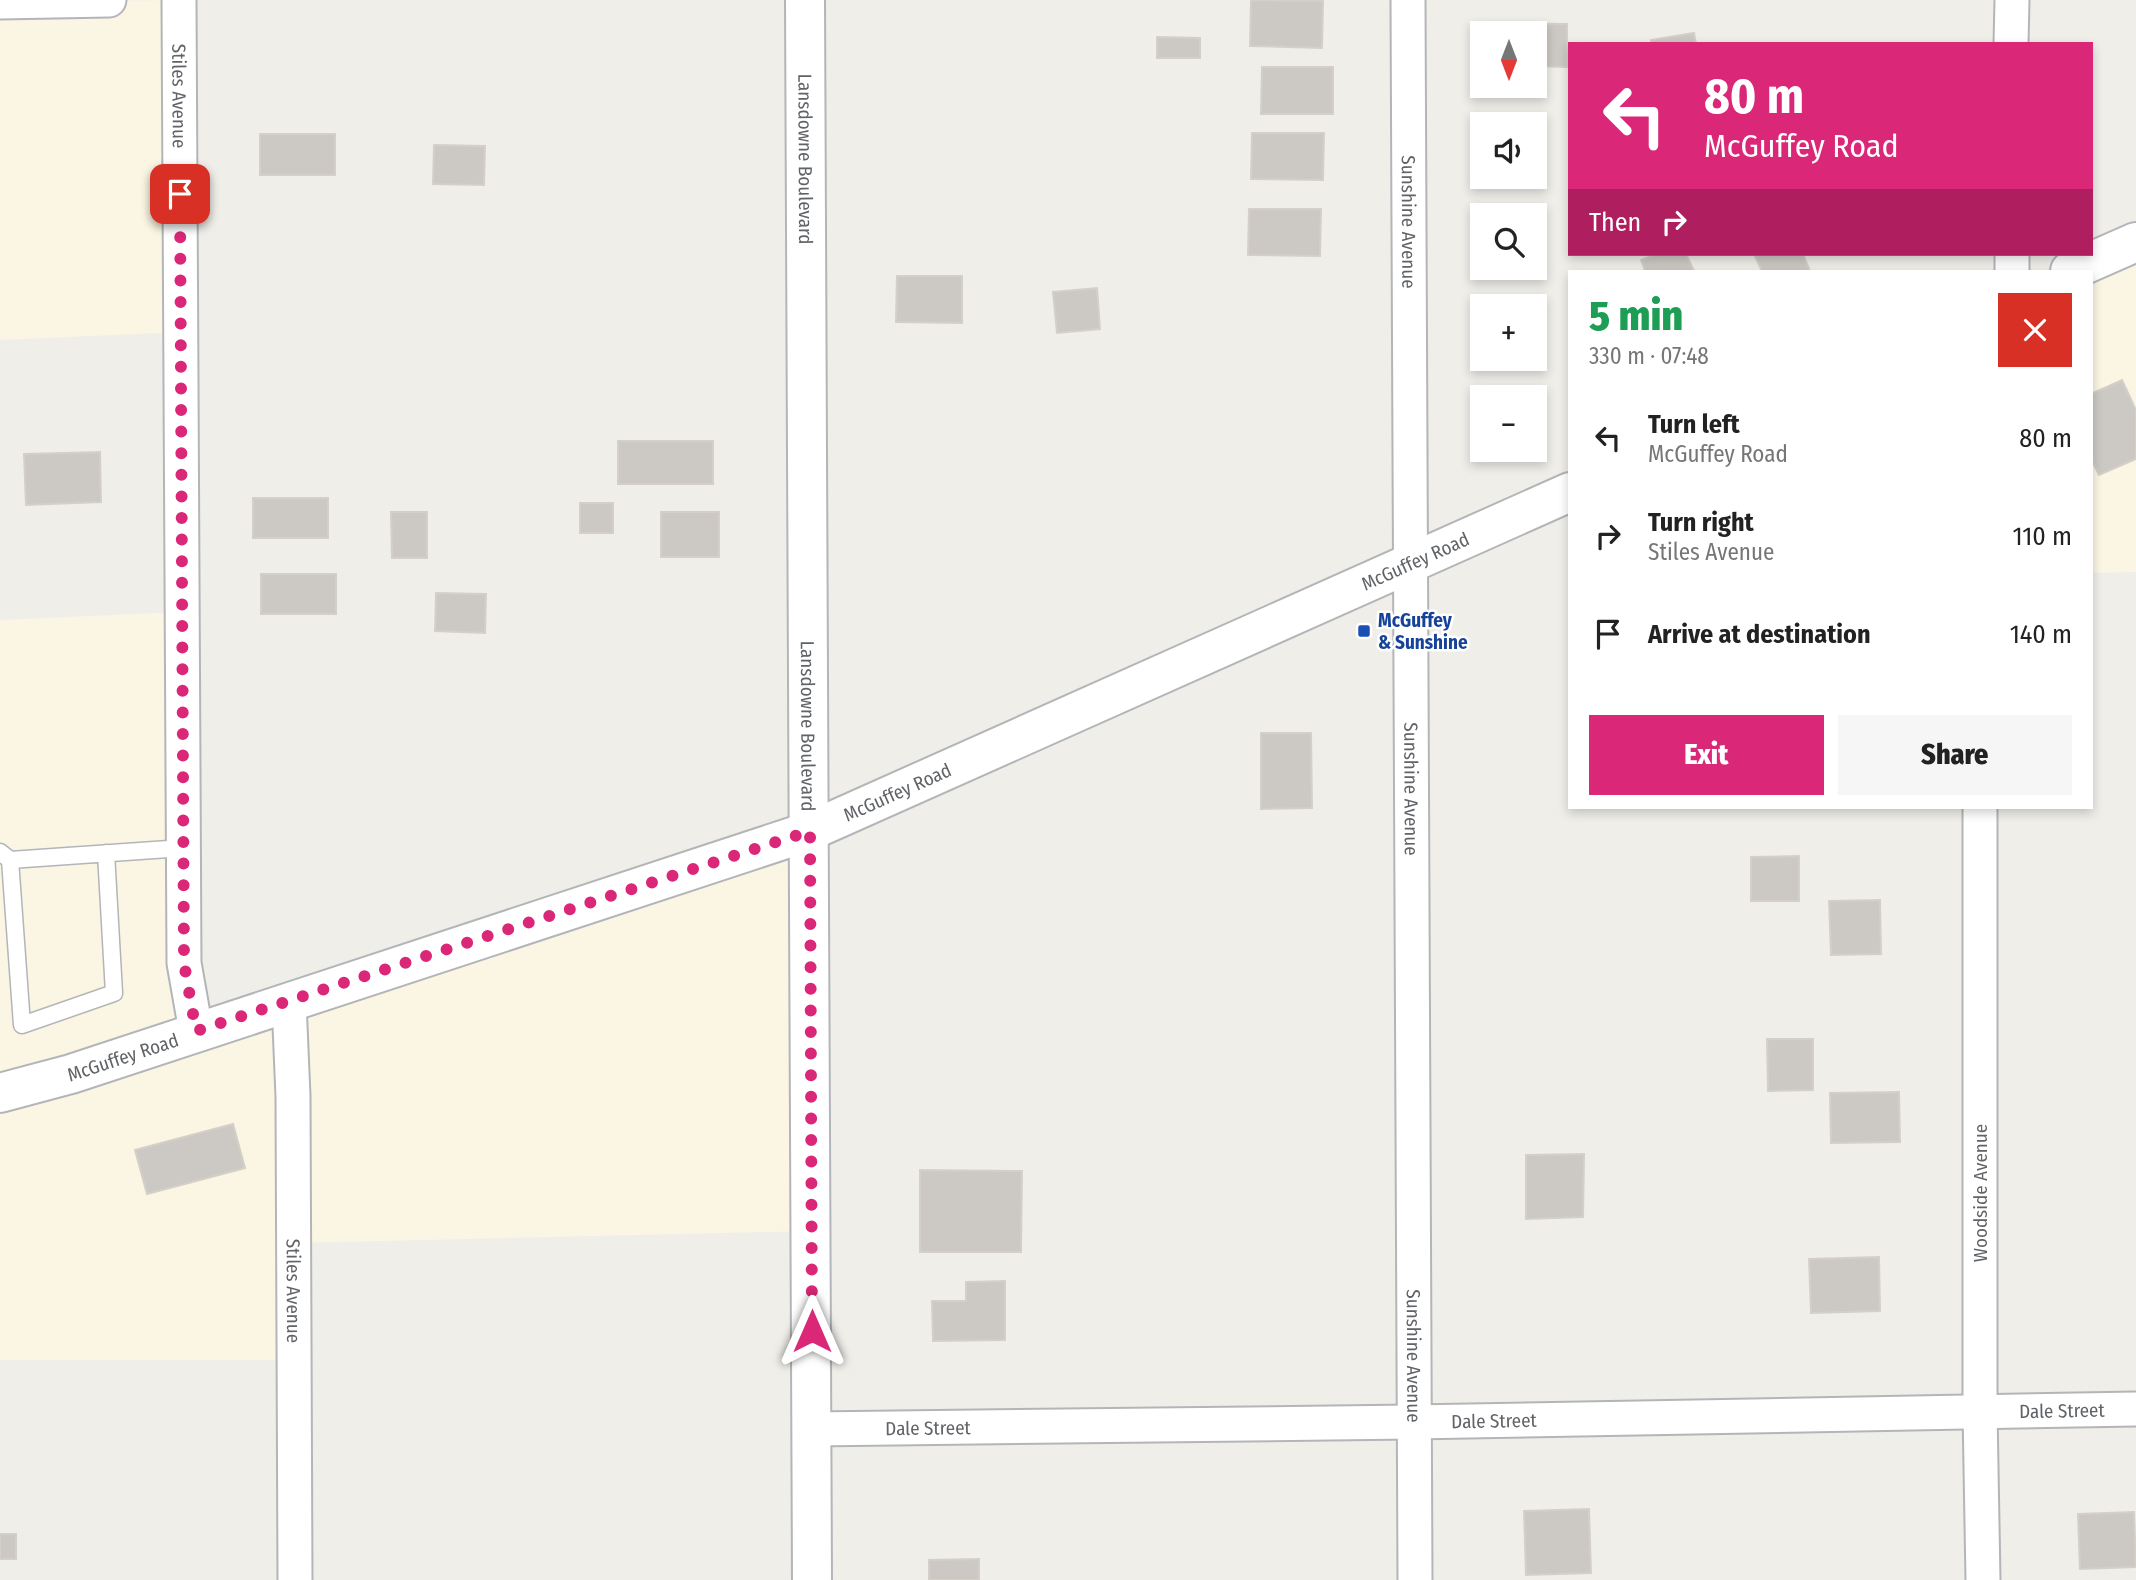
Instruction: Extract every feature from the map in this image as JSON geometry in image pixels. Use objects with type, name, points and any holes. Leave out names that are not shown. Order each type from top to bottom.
[{"type":"street","points":[[0,2],[109,0]]},
{"type":"street","name":"Stiles Avenue","points":[[179,0],[184,963],[196,1031]]},
{"type":"street","name":"Lansdowne Boulevard","points":[[805,0],[812,1580]]},
{"type":"street","name":"Sunshine Avenue","points":[[1408,0],[1412,1422],[1415,1580]]},
{"type":"street","points":[[2011,42],[2012,0]]},
{"type":"street","points":[[2072,270],[2136,242]]},
{"type":"street","name":"McGuffey Road","points":[[0,1093],[71,1074],[810,831],[1568,493]]},
{"type":"street","name":"Woodside Avenue","points":[[1980,809],[1980,1411],[1983,1580]]},
{"type":"street","name":"Stiles Avenue","points":[[289,1002],[293,1096],[295,1580]]},
{"type":"street","name":"Dale Street","points":[[812,1429],[2136,1409]]},
{"type":"lane","points":[[106,853],[114,993],[22,1025],[5,856],[183,848]]},
{"type":"shaded area","points":[[179,0],[180,332],[0,340],[0,2]]},
{"type":"shaded area","points":[[2136,242],[2136,572],[2093,573],[2093,270]]},
{"type":"shaded area","points":[[182,612],[197,1031],[810,831],[811,1231],[294,1243],[294,1360],[0,1360],[0,620]]},
{"type":"building","points":[[1251,0],[1323,1],[1322,48],[1250,46]]},
{"type":"building","points":[[1547,24],[1567,24],[1567,67],[1547,66]]},
{"type":"building","points":[[1694,33],[1696,42],[1651,42]]},
{"type":"building","points":[[1157,37],[1200,38],[1200,58],[1157,58]]},
{"type":"building","points":[[1262,67],[1333,67],[1333,114],[1261,114]]},
{"type":"building","points":[[1252,133],[1324,133],[1323,180],[1251,179]]},
{"type":"building","points":[[260,134],[335,134],[335,175],[260,175]]},
{"type":"building","points":[[434,145],[485,146],[484,185],[433,184]]},
{"type":"building","points":[[1249,209],[1321,209],[1320,256],[1248,255]]},
{"type":"building","points":[[1652,256],[1687,256],[1694,270],[1645,270],[1641,260]]},
{"type":"building","points":[[1755,256],[1804,256],[1810,270],[1762,270]]},
{"type":"building","points":[[897,276],[962,276],[962,323],[896,322]]},
{"type":"building","points":[[1097,288],[1100,329],[1057,333],[1053,292]]},
{"type":"building","points":[[2122,380],[2136,410],[2136,459],[2099,475],[2093,463],[2093,393]]},
{"type":"building","points":[[618,441],[713,441],[713,484],[618,484]]},
{"type":"building","points":[[100,452],[101,502],[26,505],[24,454]]},
{"type":"building","points":[[253,498],[328,498],[328,538],[253,538]]},
{"type":"building","points":[[580,503],[613,503],[613,533],[580,533]]},
{"type":"building","points":[[391,512],[427,512],[427,558],[392,558]]},
{"type":"building","points":[[661,512],[719,512],[719,557],[661,557]]},
{"type":"building","points":[[261,574],[336,574],[336,614],[261,614]]},
{"type":"building","points":[[436,593],[486,594],[485,633],[435,631]]},
{"type":"building","points":[[1261,733],[1311,733],[1312,808],[1261,809]]},
{"type":"building","points":[[1799,856],[1799,901],[1751,901],[1751,857]]},
{"type":"building","points":[[1880,900],[1881,954],[1831,955],[1829,901]]},
{"type":"building","points":[[1767,1039],[1813,1039],[1813,1090],[1768,1091]]},
{"type":"building","points":[[1899,1092],[1900,1142],[1831,1143],[1830,1093]]},
{"type":"building","points":[[233,1124],[245,1168],[147,1194],[135,1150]]},
{"type":"building","points":[[1584,1154],[1583,1217],[1526,1219],[1526,1155]]},
{"type":"building","points":[[920,1170],[1022,1171],[1021,1252],[920,1252]]},
{"type":"building","points":[[1879,1257],[1880,1311],[1811,1313],[1809,1259]]},
{"type":"building","points":[[1005,1281],[1005,1340],[933,1341],[932,1301],[966,1301],[966,1282]]},
{"type":"building","points":[[1589,1509],[1591,1573],[1526,1575],[1524,1511]]},
{"type":"building","points":[[2134,1512],[2136,1567],[2080,1569],[2078,1514]]},
{"type":"building","points":[[0,1534],[16,1534],[16,1559],[0,1559]]},
{"type":"building","points":[[979,1559],[979,1580],[929,1580],[929,1560]]},
{"type":"place","name":"McGuffey & Sunshine","points":[[1364,631]]},
{"type":"route","points":[[180,194],[184,963],[196,1031],[810,831],[812,1331]]}]
